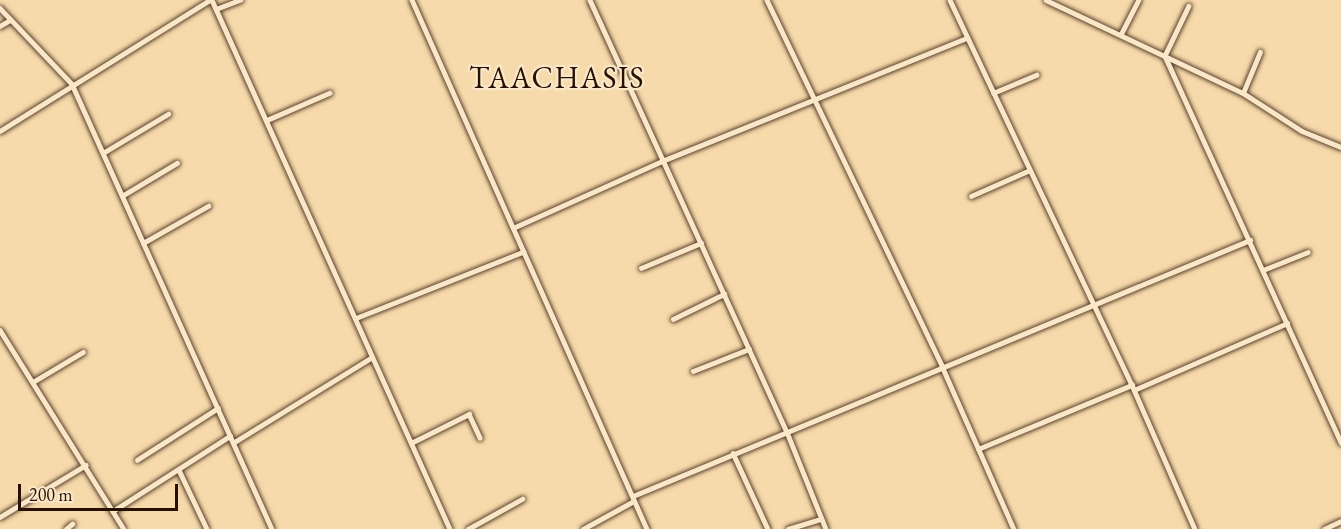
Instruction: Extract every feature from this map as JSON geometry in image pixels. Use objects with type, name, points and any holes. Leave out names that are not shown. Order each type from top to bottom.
[{"type":"street","points":[[0,131],[72,84],[211,0],[450,529]]},
{"type":"street","points":[[216,9],[240,0]]},
{"type":"street","points":[[412,0],[646,529]]},
{"type":"street","points":[[590,0],[787,432],[826,529]]},
{"type":"street","points":[[767,0],[942,366],[1014,529]]},
{"type":"street","points":[[950,0],[1133,388],[1195,529]]},
{"type":"street","points":[[1046,0],[1243,93],[1302,130],[1341,147]]},
{"type":"street","points":[[1121,34],[1138,0]]},
{"type":"street","points":[[1165,56],[1189,6]]},
{"type":"street","points":[[0,8],[72,84],[272,529]]},
{"type":"street","points":[[0,26],[10,20]]},
{"type":"street","points":[[513,228],[662,161],[968,38]]},
{"type":"street","points":[[1243,93],[1260,52]]},
{"type":"street","points":[[1165,56],[1341,443]]},
{"type":"street","points":[[993,93],[1036,75]]},
{"type":"street","points":[[267,120],[329,93]]},
{"type":"street","points":[[103,153],[168,114]]},
{"type":"street","points":[[122,196],[177,163]]},
{"type":"street","points":[[971,196],[1030,170]]},
{"type":"street","points":[[143,243],[208,206]]},
{"type":"street","points":[[583,529],[634,499],[733,453],[1250,240]]},
{"type":"street","points":[[642,268],[701,243]]},
{"type":"street","points":[[356,318],[523,252]]},
{"type":"street","points":[[1263,270],[1308,252]]},
{"type":"street","points":[[673,319],[724,294]]},
{"type":"street","points":[[978,449],[1133,388],[1287,323]]},
{"type":"street","points":[[0,330],[124,529]]},
{"type":"street","points":[[693,371],[749,349]]},
{"type":"street","points":[[33,382],[83,352]]},
{"type":"street","points":[[233,443],[372,357]]},
{"type":"street","points":[[137,460],[218,408]]},
{"type":"street","points":[[411,443],[469,414],[480,438]]},
{"type":"street","points":[[113,511],[230,436]]},
{"type":"street","points":[[733,453],[768,529]]},
{"type":"street","points":[[0,517],[86,465]]},
{"type":"street","points":[[179,470],[207,529]]},
{"type":"street","points":[[468,529],[522,499]]},
{"type":"street","points":[[788,529],[821,519]]},
{"type":"street","points":[[1324,529],[1341,521]]},
{"type":"street","points":[[66,529],[72,525]]},
{"type":"district","name":"TAACHASIS","points":[[557,78]]}]
